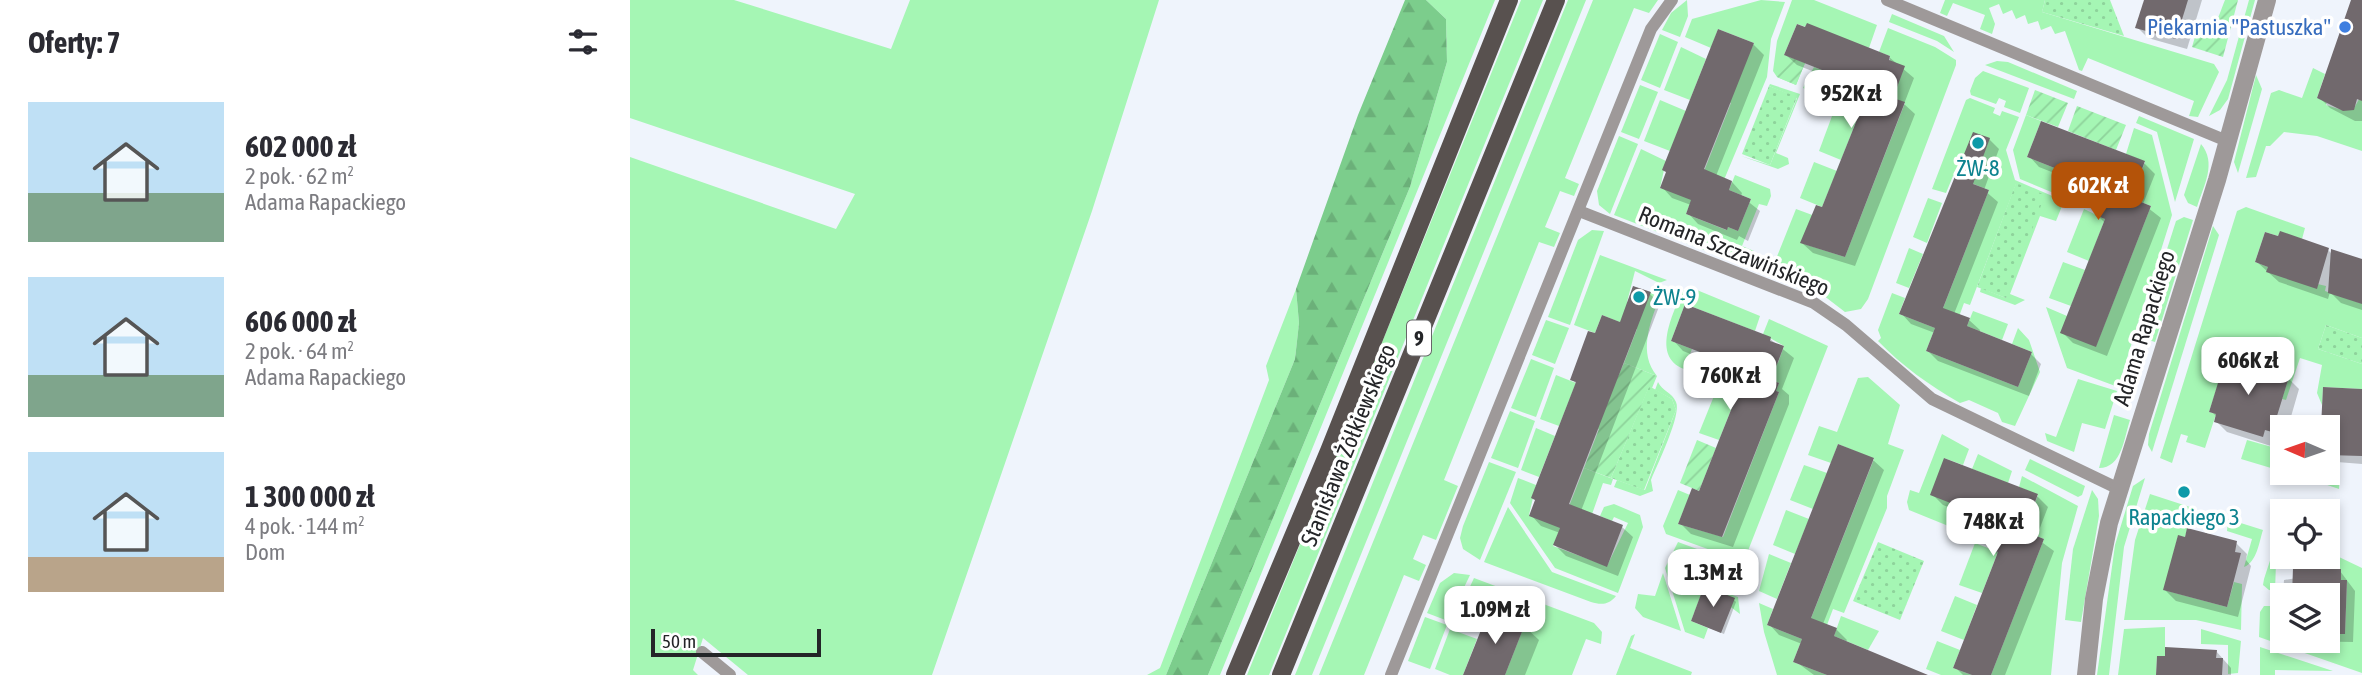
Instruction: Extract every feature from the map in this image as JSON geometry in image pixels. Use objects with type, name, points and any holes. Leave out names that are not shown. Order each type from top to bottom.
[{"type":"main road","name":"Stanisława Żółkiewskiego","points":[[1236,675],[1509,0]]},
{"type":"main road","name":"Stanisława Żółkiewskiego","points":[[1281,675],[1556,0]]},
{"type":"street","name":"Adama Rapackiego","points":[[2086,675],[2102,554],[2119,489],[2227,141],[2267,0]]},
{"type":"lane","points":[[1391,675],[1651,29],[1672,0]]},
{"type":"lane","points":[[1887,0],[2227,141]]},
{"type":"lane","name":"Romana Szczawińskiego","points":[[1579,211],[1814,303],[1846,324],[1932,400],[2119,489]]},
{"type":"lane","points":[[702,652],[730,675]]},
{"type":"green space","points":[[630,0],[734,0],[891,49],[910,0],[1159,0],[1092,211],[932,675],[748,675],[703,638],[693,670],[698,675],[630,675],[630,157],[836,229],[855,194],[630,118]]},
{"type":"green space","points":[[1405,0],[1426,0],[1446,19],[1447,62],[1410,187],[1208,675],[1166,675],[1295,359],[1299,323],[1296,289],[1358,115]]},
{"type":"green space","points":[[1426,0],[1495,0],[1220,675],[1208,675],[1410,187],[1447,62],[1446,19]]},
{"type":"green space","points":[[1521,0],[1543,0],[1269,675],[1247,675]]},
{"type":"green space","points":[[1568,0],[1586,0],[1312,675],[1295,675]]},
{"type":"green space","points":[[1593,0],[1658,0],[1649,13],[1634,8],[1565,178],[1579,184],[1574,196],[1560,191],[1545,227],[1560,233],[1554,247],[1539,242],[1444,480],[1458,486],[1436,540],[1423,535],[1413,559],[1426,565],[1419,581],[1404,575],[1364,675],[1319,675]]},
{"type":"green space","points":[[1687,0],[1688,16],[1680,37],[1662,30],[1671,13]]},
{"type":"green space","points":[[1761,0],[1785,2],[1771,39],[1767,77],[1721,187],[1701,179],[1731,103],[1727,101],[1754,43],[1718,29],[1711,48],[1685,37],[1692,19]]},
{"type":"green space","points":[[1792,0],[1814,0],[1877,25],[1869,48],[1797,24],[1784,55],[1805,63],[1796,85],[1777,77],[1773,71],[1777,41]]},
{"type":"green space","points":[[1945,0],[2045,0],[2042,12],[2214,64],[2219,72],[2198,117],[2189,116],[2194,101],[2088,58],[2082,71],[2079,70],[2065,31],[2055,34],[2051,26],[2041,30],[2038,21],[2028,24],[2025,15],[2016,19],[2012,10],[2003,14],[1999,4],[1989,8],[1995,24],[1992,34],[1980,29],[1985,15],[1953,3],[1947,16],[1940,13]]},
{"type":"green space","points":[[2045,0],[2110,0],[2124,36],[2042,12]]},
{"type":"green space","points":[[2225,0],[2238,0],[2223,57],[2192,47],[2197,30],[2213,25]]},
{"type":"green space","points":[[2249,0],[2255,0],[2228,99],[2220,110],[2209,116],[2227,80]]},
{"type":"green space","points":[[1892,14],[1944,36],[1954,52],[1937,41],[1889,22]]},
{"type":"green space","points":[[1888,28],[1935,47],[1956,60],[1956,65],[1868,299],[1861,309],[1845,312],[1819,292],[1781,274],[1776,268],[1776,259],[1796,209],[1815,216],[1801,243],[1845,257],[1905,103],[1889,96],[1890,56],[1879,52]]},
{"type":"green space","points":[[1660,34],[1678,42],[1660,88],[1641,80]]},
{"type":"green space","points":[[1681,47],[1706,59],[1690,100],[1664,90]]},
{"type":"green space","points":[[1784,55],[1805,63],[1796,85],[1777,77]]},
{"type":"green space","points":[[1997,61],[2008,62],[2077,91],[2074,99],[1985,65]]},
{"type":"green space","points":[[1814,67],[1869,88],[1851,106],[1803,88]]},
{"type":"green space","points":[[2313,68],[2325,74],[2317,98],[2327,101],[2326,105],[2353,110],[2362,94],[2362,151],[2317,136],[2284,132],[2270,146],[2266,146],[2256,177],[2246,178],[2271,93],[2279,90],[2302,98]]},
{"type":"green space","points":[[1983,71],[2029,88],[2020,113],[2004,107],[2006,101],[1999,98],[1996,104],[1971,95],[1975,78]]},
{"type":"green space","points":[[2256,75],[2262,89],[2238,173],[2234,162]]},
{"type":"green space","points":[[1770,84],[1800,94],[1776,153],[1788,158],[1789,164],[1778,169],[1741,156],[1770,165],[1797,98],[1769,86]]},
{"type":"green space","points":[[1640,85],[1658,92],[1639,139],[1621,132]]},
{"type":"green space","points":[[1769,86],[1797,97],[1770,165],[1742,154]]},
{"type":"green space","points":[[2035,90],[2068,103],[2058,127],[2026,115]]},
{"type":"green space","points":[[1970,98],[1995,108],[1993,113],[2000,116],[2002,111],[2019,117],[2006,150],[2015,180],[2064,201],[2056,221],[2040,216],[2010,294],[2025,300],[2015,305],[1980,292],[1981,288],[2006,298],[2016,184],[1970,305],[1964,303],[1957,322],[1940,316],[1989,190],[1953,176],[1946,193],[1932,189],[1966,100]]},
{"type":"green space","points":[[1660,100],[1686,111],[1670,151],[1644,141]]},
{"type":"green space","points":[[2077,106],[2126,125],[2116,150],[2068,131]]},
{"type":"green space","points":[[1835,108],[1858,117],[1841,160],[1819,151]]},
{"type":"green space","points":[[2026,115],[2041,121],[2027,157],[2115,192],[2098,206],[2083,199],[2080,204],[2020,179],[2013,150]]},
{"type":"green space","points":[[2139,116],[2194,139],[2175,202],[2157,132],[2136,123]]},
{"type":"green space","points":[[2134,128],[2152,135],[2172,215],[2118,387],[2067,368],[2046,307],[2067,316],[2096,346],[2151,206],[2131,198],[2145,162],[2126,154]]},
{"type":"green space","points":[[1619,136],[1638,144],[1610,214],[1599,205],[1597,191]]},
{"type":"green space","points":[[2201,144],[2206,151],[2209,166],[2197,207],[2188,203],[2184,195]]},
{"type":"green space","points":[[1641,149],[1666,161],[1660,188],[1693,196],[1686,214],[1726,230],[1728,227],[1738,231],[1751,199],[1729,190],[1735,175],[1770,189],[1771,196],[1767,206],[1759,204],[1742,246],[1754,251],[1754,257],[1735,262],[1614,215]]},
{"type":"green space","points":[[1814,162],[1837,171],[1822,207],[1800,198]]},
{"type":"green space","points":[[2016,183],[2045,195],[2006,298],[1977,287]]},
{"type":"green space","points":[[1928,198],[1942,203],[1927,243],[1913,237]]},
{"type":"green space","points":[[2246,207],[2305,228],[2302,239],[2280,232],[2278,236],[2265,232],[2255,262],[2268,267],[2267,272],[2326,286],[2325,291],[2360,303],[2362,299],[2362,338],[2326,325],[2318,349],[2362,364],[2362,389],[2323,387],[2322,405],[2317,393],[2322,365],[2300,358],[2286,400],[2282,399],[2289,377],[2227,357],[2209,412],[2216,414],[2205,448],[2186,442],[2188,436],[2181,434],[2172,463],[2160,458],[2237,211]]},
{"type":"green space","points":[[2084,209],[2105,219],[2089,261],[2067,252]]},
{"type":"green space","points":[[2184,217],[2193,220],[2155,342],[2139,337],[2176,221]]},
{"type":"green space","points":[[2213,226],[2219,235],[2152,452],[2148,445],[2149,434]]},
{"type":"green space","points":[[1592,230],[1604,231],[1570,325],[1548,317],[1578,240]]},
{"type":"green space","points":[[1909,248],[1923,254],[1909,288],[1896,283]]},
{"type":"green space","points":[[1600,255],[1667,280],[1659,283],[1635,271],[1627,302],[1651,292],[1659,299],[1649,328],[1647,348],[1651,367],[1657,376],[1624,363],[1637,329],[1602,315],[1595,333],[1574,325]]},
{"type":"green space","points":[[2063,262],[2085,270],[2071,306],[2049,298]]},
{"type":"green space","points":[[1692,288],[1760,316],[1755,331],[1685,304],[1671,341],[1692,349],[1684,369],[1668,355],[1667,334],[1682,291]]},
{"type":"green space","points":[[1296,289],[1299,323],[1295,359],[1166,675],[1147,675],[1160,668],[1269,380],[1266,366]]},
{"type":"green space","points":[[1892,293],[1905,298],[1899,314],[1935,328],[1926,351],[2018,387],[2032,352],[2012,344],[2018,328],[2029,340],[2040,372],[2015,426],[2002,422],[1998,413],[1969,400],[1960,403],[1906,367],[1878,341],[1881,338],[1878,330]]},
{"type":"green space","points":[[1973,311],[2008,324],[2002,340],[1967,326]]},
{"type":"green space","points":[[1769,319],[1828,346],[1744,561],[1741,561],[1666,534],[1663,526],[1678,490],[1690,495],[1678,524],[1723,537],[1779,392],[1776,391],[1779,383],[1766,378],[1772,361],[1778,363],[1784,346],[1763,334]]},
{"type":"green space","points":[[1546,320],[1569,328],[1555,364],[1532,355]]},
{"type":"green space","points":[[2326,325],[2362,338],[2362,364],[2318,349]]},
{"type":"green space","points":[[1699,352],[1746,370],[1738,392],[1692,372]]},
{"type":"green space","points":[[1531,359],[1554,368],[1536,417],[1511,408]]},
{"type":"green space","points":[[1624,363],[1657,376],[1652,388],[1649,387],[1611,478],[1584,468],[1599,429],[1595,427]]},
{"type":"green space","points":[[1556,375],[1576,383],[1559,426],[1540,419]]},
{"type":"green space","points":[[1868,377],[1900,405],[1888,444],[1904,450],[1887,496],[1887,508],[1844,613],[1833,609],[1824,633],[1808,626],[1874,459],[1838,444],[1831,463],[1808,455],[1819,426],[1837,432],[1858,378]]},
{"type":"green space","points":[[2078,379],[2117,391],[2105,429],[2082,423],[2074,452],[2047,441],[2045,433],[2056,437]]},
{"type":"green space","points":[[1658,382],[1674,399],[1677,408],[1651,480],[1653,491],[1640,496],[1614,487],[1617,480],[1645,490],[1676,410],[1672,399],[1655,390]]},
{"type":"green space","points":[[1649,386],[1672,399],[1676,410],[1644,490],[1611,478]]},
{"type":"green space","points":[[1716,391],[1735,400],[1719,440],[1699,433]]},
{"type":"green space","points":[[1510,411],[1535,421],[1518,468],[1491,458]]},
{"type":"green space","points":[[2114,415],[2130,420],[2124,443],[2113,463],[2099,468]]},
{"type":"green space","points":[[1536,428],[1555,436],[1539,477],[1521,470]]},
{"type":"green space","points":[[1942,434],[1969,449],[1963,465],[1944,458],[2008,525],[2001,542],[1975,532],[1973,536],[1909,510],[1907,502],[1910,490],[1919,493]]},
{"type":"green space","points":[[1697,440],[1716,448],[1699,491],[1680,483]]},
{"type":"green space","points":[[2247,440],[2270,446],[2270,468],[2241,459]]},
{"type":"green space","points":[[1978,454],[2012,471],[2008,483],[1972,469]]},
{"type":"green space","points":[[2030,459],[2085,486],[2082,495],[2078,497],[2025,470]]},
{"type":"green space","points":[[1489,462],[1516,472],[1480,560],[1463,549],[1460,538]]},
{"type":"green space","points":[[1804,465],[1827,473],[1813,509],[1790,500]]},
{"type":"green space","points":[[1584,468],[1613,479],[1611,485],[1603,483],[1591,517],[1568,509]]},
{"type":"green space","points":[[2022,476],[2078,506],[2062,563],[2051,675],[1991,675],[2044,539],[2024,531],[2038,495],[2019,487]]},
{"type":"green space","points":[[1518,478],[1536,485],[1529,515],[1562,524],[1553,546],[1607,566],[1628,523],[1614,517],[1612,521],[1600,516],[1604,507],[1614,504],[1640,515],[1643,527],[1618,593],[1555,568],[1510,503]]},
{"type":"green space","points":[[2145,478],[2124,547],[2109,675],[2097,675],[2115,545],[2133,486]]},
{"type":"green space","points":[[2092,490],[2098,499],[2099,516],[2081,622],[2065,620],[2073,549]]},
{"type":"green space","points":[[2150,494],[2193,508],[2185,537],[2178,536],[2164,590],[2227,607],[2234,582],[2242,584],[2241,630],[2196,620],[2124,620],[2135,540]]},
{"type":"green space","points":[[1508,507],[1552,572],[1616,596],[1608,603],[1595,603],[1484,562]]},
{"type":"green space","points":[[1786,510],[1809,519],[1795,554],[1773,545]]},
{"type":"green space","points":[[2228,519],[2263,530],[2255,556],[2244,567],[2252,539],[2227,531]]},
{"type":"green space","points":[[1678,542],[1727,560],[1721,591],[1738,597],[1740,614],[1704,587],[1691,621],[1708,628],[1704,639],[1685,632],[1665,568]]},
{"type":"green space","points":[[1878,542],[1924,561],[1900,620],[1853,601]]},
{"type":"green space","points":[[1975,543],[1998,552],[1982,593],[1959,585]]},
{"type":"green space","points":[[1769,554],[1791,563],[1777,599],[1759,591]]},
{"type":"green space","points":[[2340,557],[2362,568],[2362,673],[2305,653],[2340,653],[2340,634],[2345,634],[2347,581],[2341,580]]},
{"type":"green space","points":[[2270,561],[2270,569],[2276,569],[2275,583],[2270,583],[2270,590],[2263,585]]},
{"type":"green space","points":[[1454,573],[1470,575],[1448,621],[1427,613],[1440,583]]},
{"type":"green space","points":[[1663,573],[1681,631],[1643,617],[1635,608],[1638,594],[1655,596]]},
{"type":"green space","points":[[1474,578],[1594,623],[1602,632],[1601,644],[1586,639],[1572,675],[1505,675],[1525,624],[1489,610],[1480,632],[1453,623]]},
{"type":"green space","points":[[1955,596],[1977,605],[1964,640],[1941,631]]},
{"type":"green space","points":[[1759,603],[1773,609],[1767,625],[1802,639],[1793,662],[1827,675],[1777,675],[1764,632]]},
{"type":"green space","points":[[2264,606],[2270,606],[2270,641],[2259,637],[2260,612]]},
{"type":"green space","points":[[1841,616],[1879,631],[1868,650],[1834,636]]},
{"type":"green space","points":[[1425,617],[1447,625],[1430,669],[1408,661]]},
{"type":"green space","points":[[2165,627],[2165,656],[2157,656],[2156,675],[2118,675],[2124,629]]},
{"type":"green space","points":[[1450,629],[1477,639],[1463,675],[1450,675],[1435,669]]},
{"type":"green space","points":[[2201,629],[2241,641],[2238,673],[2228,674],[2228,645],[2201,644]]},
{"type":"green space","points":[[1635,634],[1630,648],[1692,672],[1691,675],[1616,675],[1631,636]]},
{"type":"green space","points":[[1937,641],[1960,650],[1953,668],[1972,675],[1941,675],[1926,669]]},
{"type":"green space","points":[[2260,647],[2270,650],[2270,653],[2278,653],[2333,671],[2275,670],[2275,675],[2260,675]]},
{"type":"building","points":[[2144,0],[2188,0],[2176,39],[2135,28]]},
{"type":"building","points":[[2351,0],[2362,0],[2362,101],[2357,99],[2354,110],[2343,111],[2317,98]]},
{"type":"building","points":[[1807,23],[1890,56],[1889,60],[1905,66],[1893,98],[1905,102],[1845,257],[1800,243],[1816,205],[1822,207],[1858,117],[1848,113],[1860,85],[1784,55],[1797,24],[1805,27]]},
{"type":"building","points":[[1718,29],[1754,43],[1704,169],[1732,181],[1729,190],[1751,199],[1738,231],[1728,227],[1727,230],[1686,214],[1691,200],[1660,188],[1666,172],[1662,170]]},
{"type":"building","points":[[2041,121],[2145,161],[2131,198],[2151,206],[2096,347],[2060,333],[2105,219],[2095,215],[2105,188],[2027,157]]},
{"type":"building","points":[[1973,132],[1990,138],[1973,184],[1989,190],[1943,308],[1970,318],[1967,326],[2032,352],[2018,387],[1926,351],[1935,328],[1899,314]]},
{"type":"building","points":[[2280,231],[2329,248],[2317,289],[2266,272],[2268,267],[2255,262],[2265,232],[2278,236]]},
{"type":"building","points":[[2331,249],[2362,259],[2362,304],[2328,293]]},
{"type":"building","points":[[1633,286],[1651,292],[1569,504],[1623,525],[1607,567],[1553,545],[1560,528],[1529,516],[1535,500],[1531,498],[1576,382],[1570,380],[1588,331],[1595,333],[1602,315],[1620,322]]},
{"type":"building","points":[[1685,304],[1771,337],[1770,341],[1784,346],[1771,380],[1779,383],[1776,391],[1779,392],[1722,537],[1678,524],[1692,488],[1699,491],[1735,400],[1728,397],[1739,367],[1671,341]]},
{"type":"building","points":[[2226,357],[2289,377],[2277,415],[2270,415],[2270,431],[2265,430],[2263,437],[2214,422],[2216,414],[2209,412]]},
{"type":"building","points":[[2323,387],[2362,389],[2362,456],[2340,455],[2340,415],[2322,415]]},
{"type":"building","points":[[1838,444],[1874,458],[1811,618],[1837,628],[1834,636],[1928,675],[1827,675],[1793,662],[1802,639],[1767,625]]},
{"type":"building","points":[[1944,458],[2038,494],[2024,531],[2044,539],[1991,675],[1972,675],[1953,668],[1998,552],[1988,548],[1999,522],[1930,495]]},
{"type":"building","points":[[2187,528],[2237,541],[2235,552],[2241,553],[2227,607],[2163,590],[2178,535],[2185,537]]},
{"type":"building","points":[[2293,569],[2341,569],[2341,580],[2347,580],[2345,634],[2340,634],[2340,583],[2292,583]]},
{"type":"building","points":[[1704,586],[1735,598],[1721,633],[1691,621]]},
{"type":"building","points":[[1489,610],[1525,624],[1505,675],[1463,675]]},
{"type":"building","points":[[2165,647],[2217,650],[2216,658],[2223,658],[2222,675],[2156,675],[2157,656],[2165,656]]},
{"type":"place","name":"Piekarnia \"Pastuszka\"","points":[[2345,27]]},
{"type":"place","name":"ŻW-8","points":[[1978,143]]},
{"type":"place","name":"ŻW-9","points":[[1639,297]]},
{"type":"place","name":"Rapackiego 3","points":[[2184,492]]}]
